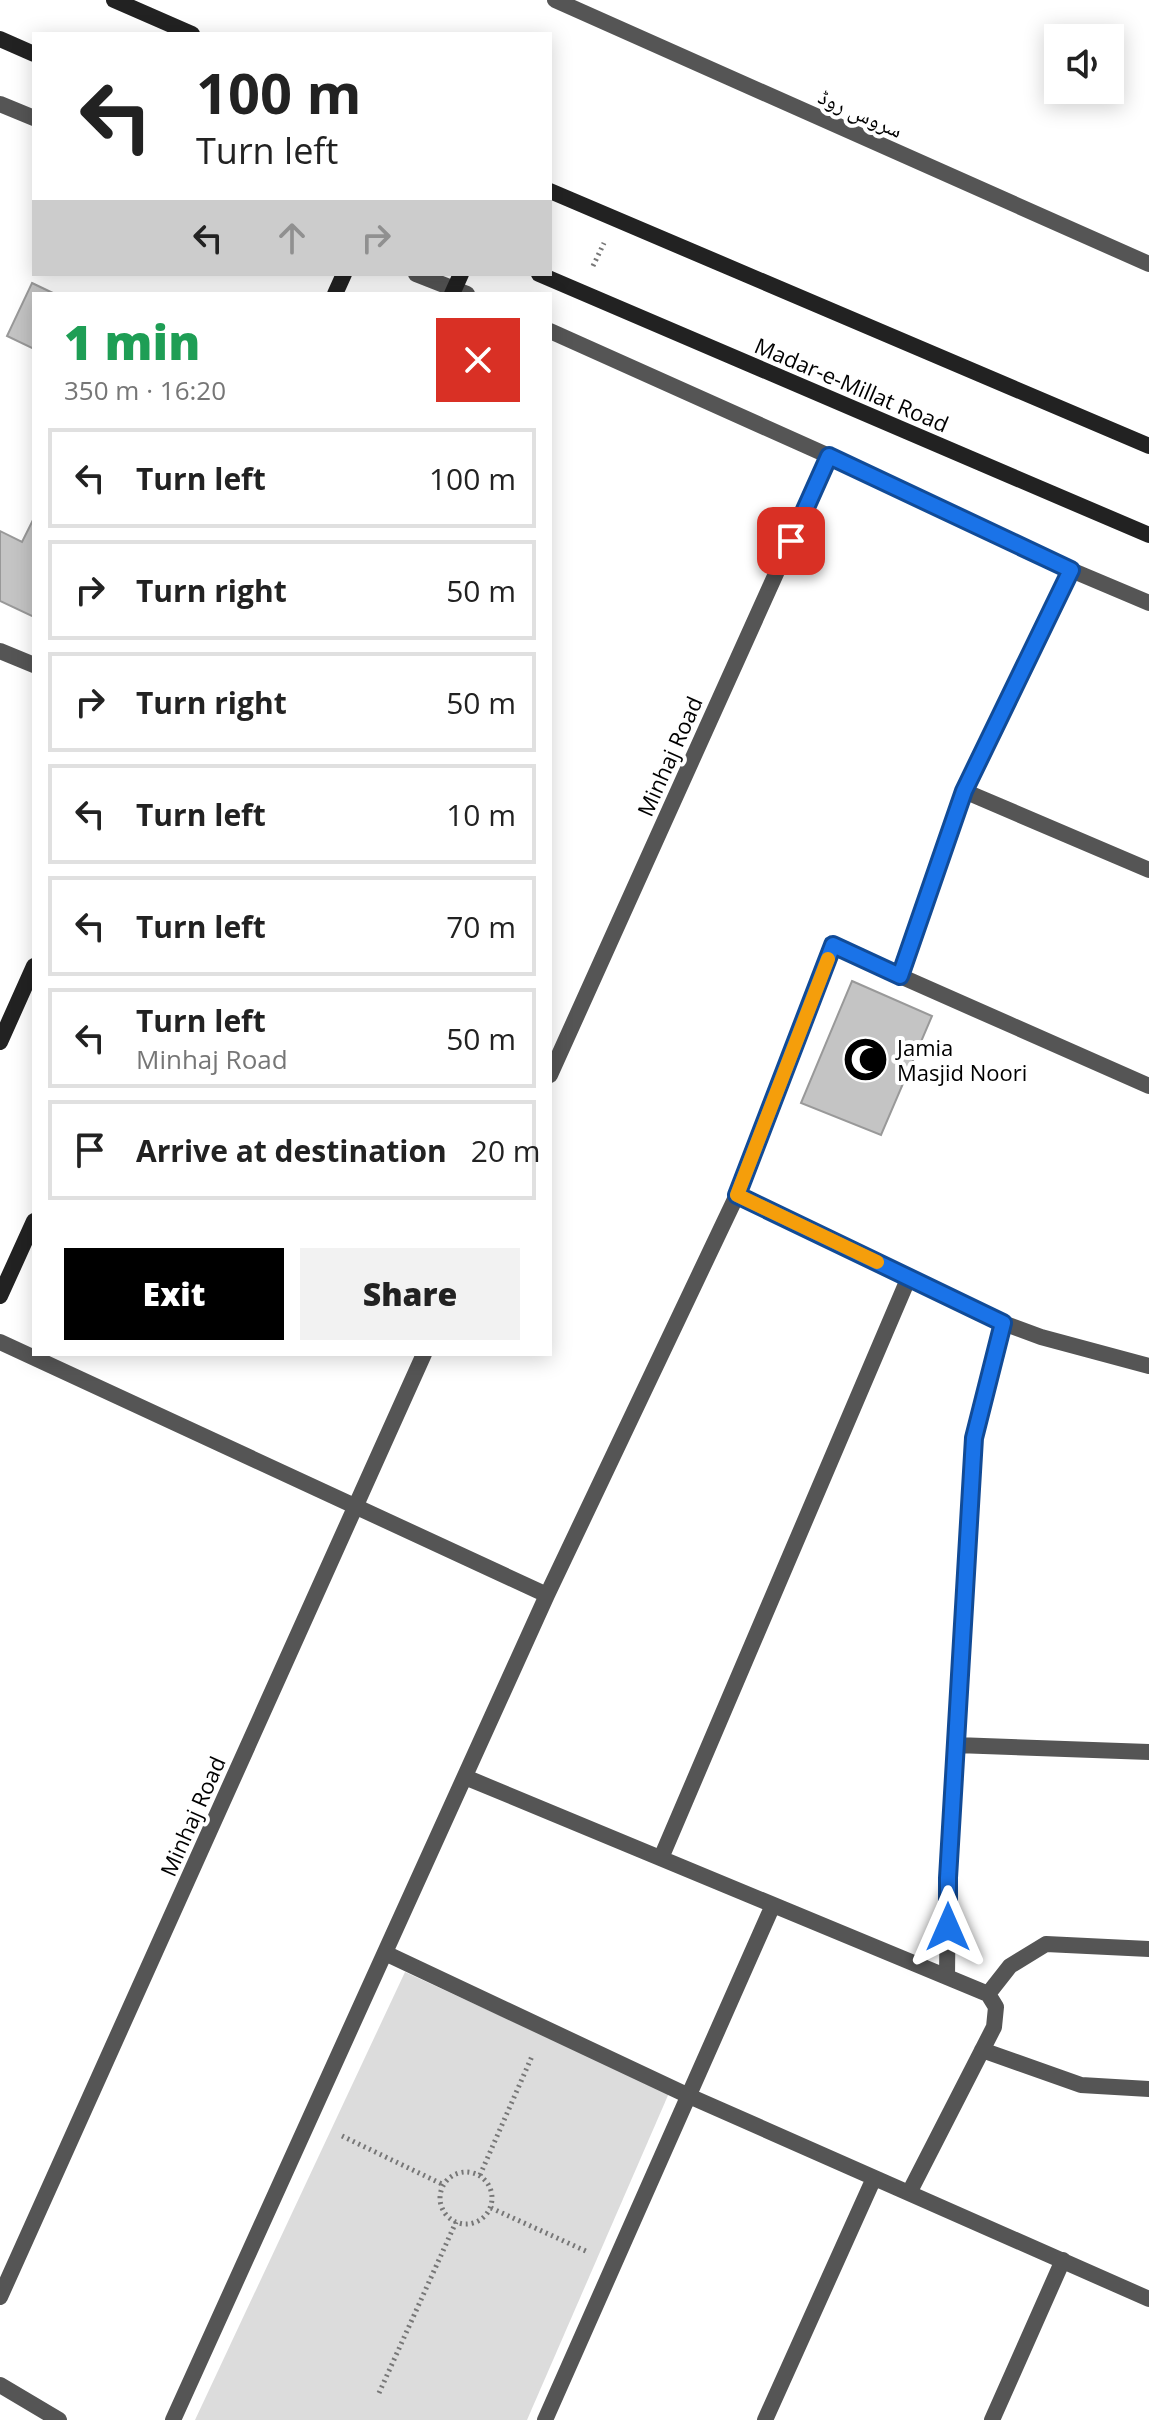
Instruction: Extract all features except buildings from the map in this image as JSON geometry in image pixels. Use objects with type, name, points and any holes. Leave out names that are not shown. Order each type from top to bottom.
[{"type":"main road","points":[[114,0],[187,32]]},
{"type":"main road","points":[[0,39],[32,53]]},
{"type":"main road","points":[[552,192],[1149,446]]},
{"type":"main road","name":"Madar-e-Millat Road","points":[[544,276],[1149,535]]},
{"type":"main road","points":[[0,1042],[32,970]]},
{"type":"main road","points":[[0,1296],[32,1225]]},
{"type":"street","name":"سروس روڈ","points":[[555,0],[1149,264]]},
{"type":"street","points":[[0,104],[32,117]]},
{"type":"street","points":[[422,276],[458,288]]},
{"type":"street","points":[[552,332],[1149,603]]},
{"type":"street","name":"Minhaj Road","points":[[552,1071],[829,456]]},
{"type":"street","points":[[900,976],[964,791],[1071,570]]},
{"type":"street","points":[[0,651],[32,664]]},
{"type":"street","points":[[964,791],[1149,870]]},
{"type":"street","points":[[173,2420],[547,1595],[737,1195],[833,945],[1149,1086]]},
{"type":"street","points":[[737,1195],[1003,1323],[1041,1337],[1149,1366]]},
{"type":"street","points":[[661,1858],[909,1277]]},
{"type":"street","points":[[947,1977],[948,1878],[974,1438],[1003,1323]]},
{"type":"street","points":[[0,1342],[547,1595]]},
{"type":"street","name":"Minhaj Road","points":[[0,2297],[423,1356]]},
{"type":"street","points":[[956,1745],[1149,1752]]},
{"type":"street","points":[[465,1777],[988,1994],[996,2007],[994,2027],[909,2193]]},
{"type":"street","points":[[545,2420],[773,1905]]},
{"type":"street","points":[[988,1994],[1010,1966],[1046,1944],[1149,1949]]},
{"type":"street","points":[[385,1953],[689,2096],[1149,2299]]},
{"type":"street","points":[[982,2050],[1081,2085],[1149,2089]]},
{"type":"street","points":[[765,2420],[874,2178]]},
{"type":"street","points":[[992,2420],[1063,2260]]},
{"type":"street","points":[[0,2385],[59,2420]]},
{"type":"path","points":[[480,2175],[533,2054]]},
{"type":"path","points":[[342,2136],[444,2185]]},
{"type":"path","points":[[464,2171],[480,2175],[491,2189],[491,2208],[479,2222],[471,2225],[456,2222],[446,2216],[442,2209],[440,2200],[444,2185],[456,2173],[464,2171]]},
{"type":"path","points":[[491,2208],[614,2264]]},
{"type":"path","points":[[379,2393],[456,2222]]},
{"type":"shaded area","points":[[405,1972],[669,2093],[527,2420],[195,2420]]},
{"type":"slow traffic","points":[[828,959],[737,1195],[877,1262]]},
{"type":"place","name":"Jamia Masjid Noori","points":[[866,1060]]},
{"type":"route","points":[[791,541],[829,456],[1071,570],[964,791],[900,976],[833,945],[737,1195],[1003,1323],[974,1438],[948,1878],[948,1927]]}]
